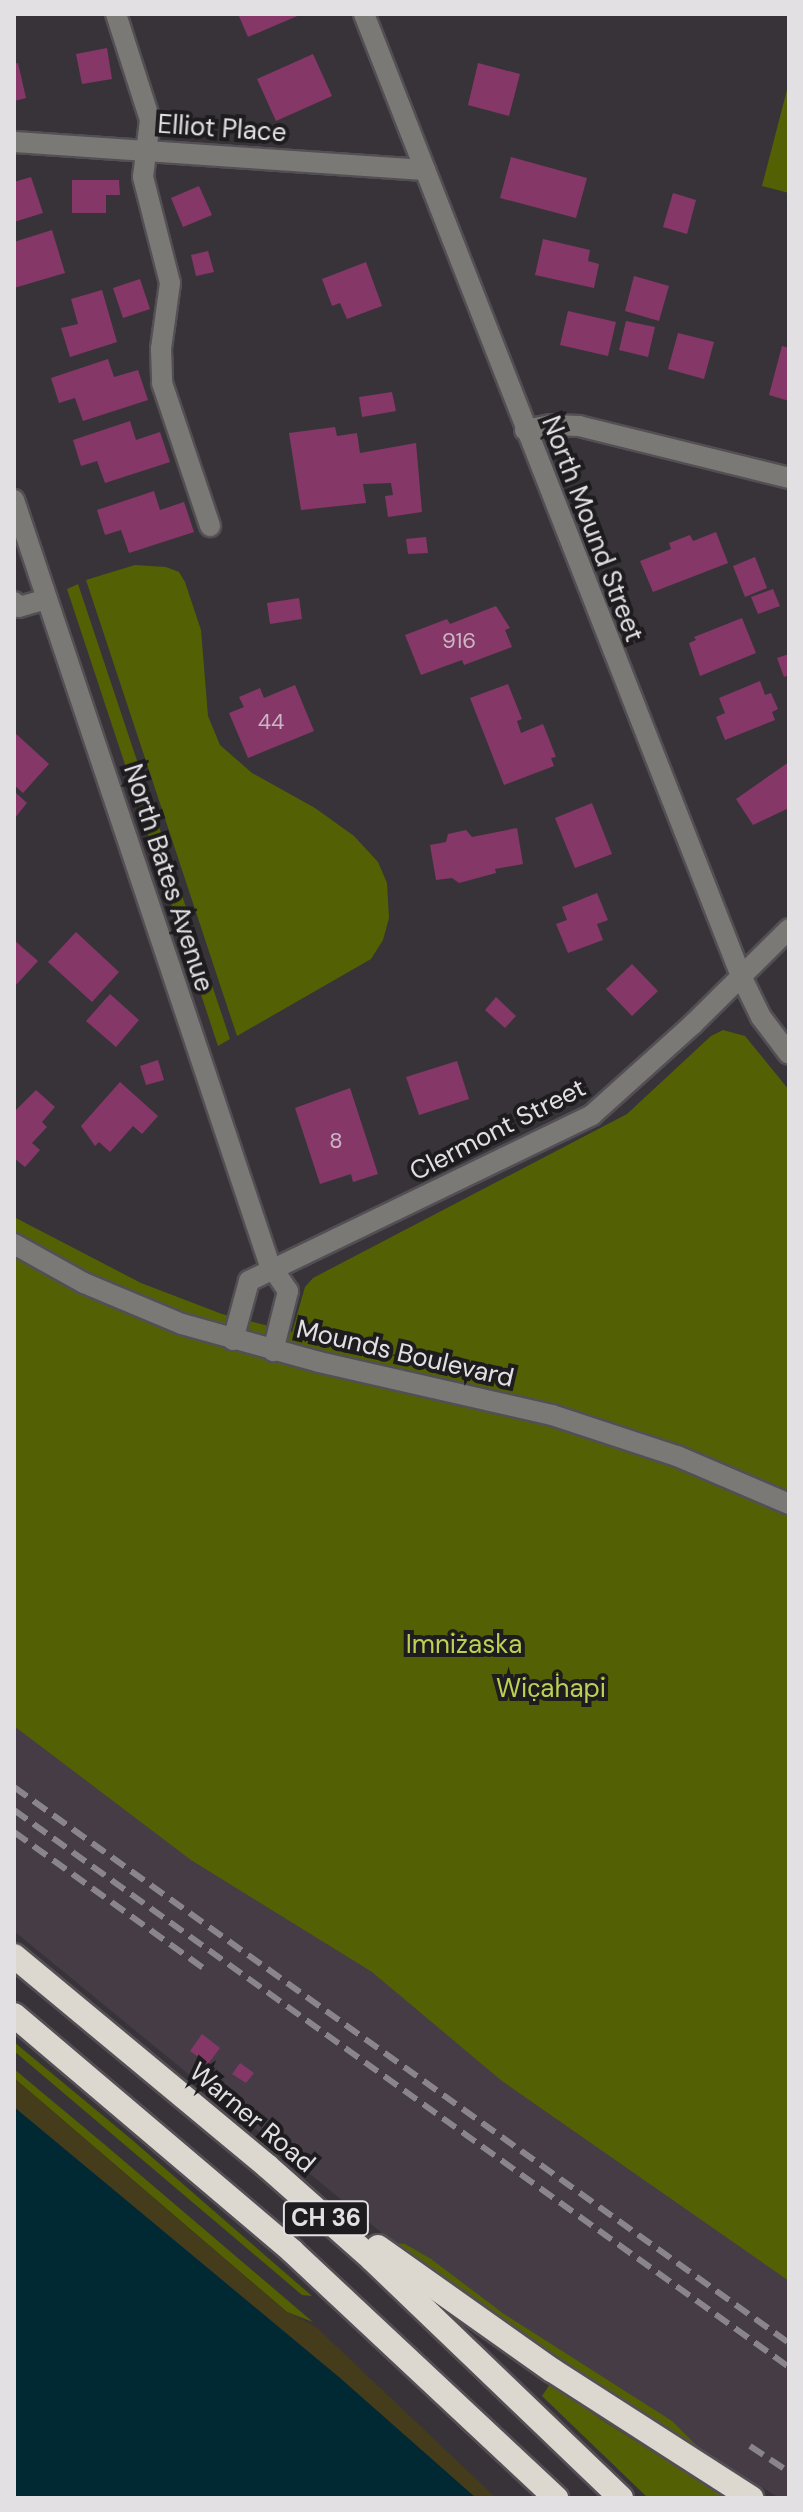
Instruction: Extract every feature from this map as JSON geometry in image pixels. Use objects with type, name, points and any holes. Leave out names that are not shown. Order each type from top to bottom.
[{"type":"highway","name":"Warner Road","points":[[14,1956],[267,2166],[372,2259],[621,2498]]},
{"type":"highway","name":"CH 36","points":[[14,2015],[292,2251],[556,2498]]},
{"type":"highway","points":[[267,2166],[552,2370],[751,2498]]},
{"type":"street","points":[[116,14],[150,120],[144,183],[170,283],[160,361],[162,383],[210,526]]},
{"type":"street","name":"North Mound Street","points":[[364,14],[741,976],[761,1017],[789,1054]]},
{"type":"street","name":"Elliot Place","points":[[14,142],[425,170]]},
{"type":"street","points":[[525,430],[550,425],[579,426],[789,478]]},
{"type":"street","name":"North Bates Avenue","points":[[14,500],[272,1272]]},
{"type":"street","points":[[16,608],[47,599]]},
{"type":"street","name":"Clermont Street","points":[[233,1340],[249,1281],[592,1115],[789,929]]},
{"type":"street","name":"Mounds Boulevard","points":[[14,1244],[109,1295],[158,1316],[273,1351],[574,1422],[677,1456],[789,1504]]},
{"type":"street","points":[[272,1272],[288,1291],[273,1351]]},
{"type":"shaded area","points":[[14,1704],[789,2267],[789,2498],[779,2498],[566,2364],[394,2243],[14,1931]]},
{"type":"green space","points":[[789,82],[789,193],[762,186]]},
{"type":"green space","points":[[135,565],[166,567],[179,572],[185,582],[201,630],[208,716],[220,745],[252,773],[315,808],[354,836],[378,862],[387,883],[389,918],[383,940],[371,959],[237,1036],[86,580]]},
{"type":"green space","points":[[78,584],[230,1039],[218,1046],[67,589]]},
{"type":"green space","name":"Imniżaska","points":[[723,1030],[745,1036],[789,1090],[789,2281],[502,2081],[372,1972],[191,1860],[14,1726],[14,1217],[141,1283],[222,1314],[292,1332],[305,1287],[313,1278],[627,1114],[711,1036]]},
{"type":"green space","points":[[14,2042],[312,2296],[302,2295],[14,2051]]},
{"type":"green space","points":[[14,2069],[313,2322],[287,2312],[14,2078]]},
{"type":"green space","points":[[394,2243],[405,2244],[431,2259],[504,2314],[672,2421],[700,2449],[566,2364]]},
{"type":"green space","points":[[550,2384],[726,2498],[648,2498],[542,2396]]},
{"type":"sand","points":[[14,2078],[287,2312],[316,2327],[496,2498],[472,2495],[340,2378],[14,2107]]},
{"type":"water","points":[[14,2107],[340,2378],[476,2498],[14,2498]]},
{"type":"building","points":[[238,14],[302,14],[248,37]]},
{"type":"building","points":[[107,48],[112,79],[82,84],[76,54]]},
{"type":"building","points":[[313,54],[332,96],[276,121],[257,79]]},
{"type":"building","points":[[18,63],[26,98],[14,101],[14,64]]},
{"type":"building","points":[[478,63],[520,74],[509,116],[468,105]]},
{"type":"building","points":[[511,157],[587,178],[576,218],[500,198]]},
{"type":"building","points":[[31,177],[43,213],[14,222],[14,182]]},
{"type":"building","points":[[72,180],[119,180],[120,195],[106,195],[106,213],[72,213]]},
{"type":"building","points":[[199,186],[212,215],[183,227],[171,198]]},
{"type":"building","points":[[673,193],[696,200],[687,234],[663,227]]},
{"type":"building","points":[[52,230],[65,273],[14,288],[14,242]]},
{"type":"building","points":[[543,239],[590,250],[588,261],[599,264],[594,288],[535,275]]},
{"type":"building","points":[[208,251],[214,272],[196,276],[191,255]]},
{"type":"building","points":[[366,262],[382,306],[347,319],[340,303],[332,306],[322,279]]},
{"type":"building","points":[[634,276],[669,286],[659,321],[625,311]]},
{"type":"building","points":[[140,279],[150,309],[123,318],[113,288]]},
{"type":"building","points":[[102,290],[117,342],[70,357],[61,328],[78,324],[71,299]]},
{"type":"building","points":[[568,311],[616,322],[608,356],[560,345]]},
{"type":"building","points":[[626,321],[655,327],[648,357],[619,350]]},
{"type":"building","points":[[678,333],[714,342],[704,379],[668,369]]},
{"type":"building","points":[[782,346],[789,348],[789,401],[769,395]]},
{"type":"building","points":[[108,359],[114,377],[138,370],[148,400],[83,421],[75,398],[59,403],[51,378]]},
{"type":"building","points":[[392,392],[396,411],[362,417],[359,397]]},
{"type":"building","points":[[130,421],[136,440],[160,432],[170,462],[105,483],[97,461],[81,466],[73,440]]},
{"type":"building","points":[[335,427],[337,436],[357,433],[360,453],[416,443],[422,512],[388,517],[385,496],[393,495],[391,483],[363,484],[366,503],[301,510],[289,433]]},
{"type":"building","points":[[154,491],[160,510],[184,502],[194,532],[129,553],[121,530],[105,535],[97,510]]},
{"type":"building","points":[[716,532],[728,563],[653,592],[640,561],[671,549],[669,543],[690,535],[693,541]]},
{"type":"building","points":[[426,537],[428,553],[408,554],[406,539]]},
{"type":"building","points":[[755,557],[767,588],[745,597],[733,566]]},
{"type":"building","points":[[773,589],[780,606],[758,614],[751,597]]},
{"type":"building","points":[[299,598],[302,619],[270,624],[267,603]]},
{"type":"building","points":[[496,606],[510,628],[505,630],[512,647],[464,665],[462,660],[421,675],[405,635],[447,619],[450,624]]},
{"type":"building","points":[[742,618],[756,653],[700,676],[689,643],[696,640],[694,637]]},
{"type":"building","points":[[789,654],[789,675],[784,677],[777,658]]},
{"type":"building","points":[[760,681],[765,695],[771,693],[778,709],[772,712],[775,720],[725,740],[716,717],[725,713],[719,698]]},
{"type":"building","points":[[508,684],[522,719],[517,721],[521,733],[543,724],[556,757],[551,758],[554,766],[504,785],[470,698]]},
{"type":"building","points":[[295,685],[314,731],[248,758],[229,713],[244,707],[239,697],[260,688],[264,698]]},
{"type":"building","points":[[14,732],[49,764],[23,793],[14,785]]},
{"type":"building","points":[[789,762],[789,808],[753,825],[736,799]]},
{"type":"building","points":[[14,791],[27,803],[14,819]]},
{"type":"building","points":[[592,803],[612,854],[575,868],[555,818]]},
{"type":"building","points":[[517,828],[523,864],[495,869],[496,873],[459,883],[452,878],[436,880],[430,845],[446,842],[448,834],[466,830],[472,837]]},
{"type":"building","points":[[597,893],[608,920],[597,924],[603,940],[568,953],[556,924],[567,920],[562,907]]},
{"type":"building","points":[[76,932],[119,972],[92,1002],[48,962]]},
{"type":"building","points":[[14,940],[38,961],[17,984],[14,982]]},
{"type":"building","points":[[632,964],[658,991],[632,1016],[606,989]]},
{"type":"building","points":[[110,994],[139,1020],[116,1047],[86,1021]]},
{"type":"building","points":[[496,997],[516,1016],[505,1028],[485,1010]]},
{"type":"building","points":[[158,1060],[164,1080],[146,1085],[140,1066]]},
{"type":"building","points":[[457,1061],[469,1099],[419,1115],[406,1077]]},
{"type":"building","points":[[120,1082],[158,1116],[142,1134],[133,1126],[110,1152],[99,1142],[95,1146],[81,1126]]},
{"type":"building","points":[[350,1088],[378,1174],[353,1182],[351,1174],[320,1184],[295,1108]]},
{"type":"building","points":[[36,1090],[55,1107],[42,1122],[47,1127],[32,1143],[40,1150],[25,1167],[14,1158],[14,1112]]},
{"type":"building","points":[[202,2034],[220,2048],[208,2064],[190,2051]]},
{"type":"building","points":[[240,2063],[254,2073],[246,2083],[232,2074]]},
{"type":"railway","points":[[14,1787],[789,2343]]},
{"type":"railway","points":[[14,1810],[789,2367]]},
{"type":"railway","points":[[14,1832],[203,1968]]},
{"type":"railway","points":[[750,2446],[789,2472]]},
{"type":"park label","name":"Wic̣aḣapi","points":[[551,1689]]}]
